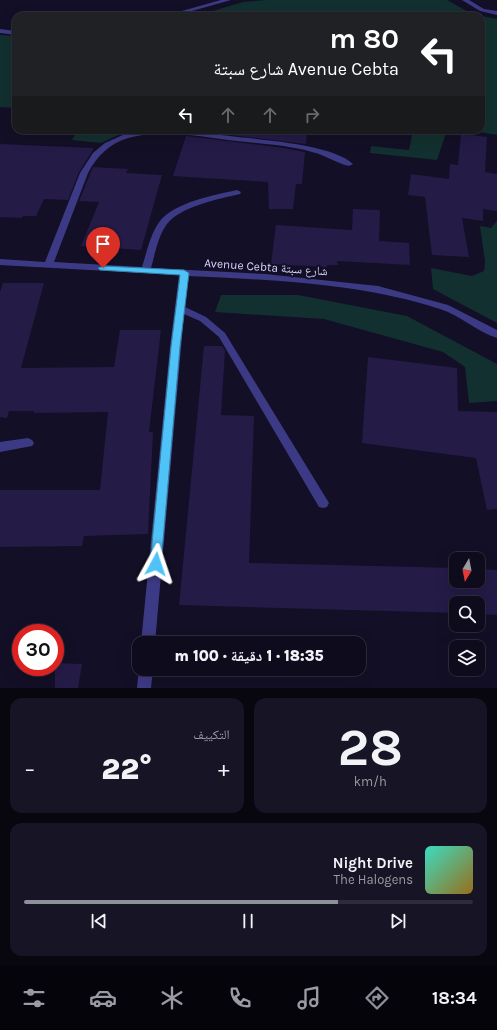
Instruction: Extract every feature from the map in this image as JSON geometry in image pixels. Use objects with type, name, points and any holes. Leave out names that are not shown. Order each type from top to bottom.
[{"type":"street","points":[[183,12],[228,0]]},
{"type":"street","points":[[465,0],[482,10],[497,13]]},
{"type":"street","points":[[0,31],[12,32]]},
{"type":"street","points":[[48,265],[90,161],[100,150],[121,138],[139,134]]},
{"type":"street","points":[[182,134],[219,136],[305,148],[331,156],[349,164]]},
{"type":"street","points":[[145,271],[162,226],[168,218],[173,214],[191,206],[237,192]]},
{"type":"street","name":"Avenue Cebta شارع سبتة","points":[[0,262],[308,281],[378,289],[445,307],[497,334]]},
{"type":"street","points":[[149,636],[175,347],[184,273]]},
{"type":"street","points":[[180,309],[203,319],[222,336],[323,503]]},
{"type":"street","points":[[0,447],[28,443]]},
{"type":"street","points":[[144,688],[145,676]]},
{"type":"green space","points":[[267,0],[447,0],[468,12],[209,12],[243,2]]},
{"type":"green space","points":[[485,17],[497,19],[497,135],[485,133]]},
{"type":"green space","points":[[0,35],[12,36],[12,108],[0,107]]},
{"type":"green space","points":[[76,134],[120,134],[101,143],[72,140]]},
{"type":"green space","points":[[412,134],[446,134],[437,160],[370,153],[371,146],[409,150]]},
{"type":"green space","points":[[497,221],[497,323],[433,289],[431,268],[472,276],[484,271],[485,261],[480,226],[491,228]]},
{"type":"green space","points":[[221,295],[298,295],[407,316],[497,364],[497,401],[469,403],[465,367],[443,352],[324,319],[215,312]]},
{"type":"building","points":[[222,134],[307,134],[306,144]]},
{"type":"building","points":[[461,134],[487,137],[485,172],[497,174],[497,211],[483,209],[483,221],[462,218],[469,257],[432,255],[425,197],[408,195],[411,174],[449,179],[450,164],[458,165]]},
{"type":"building","points":[[186,136],[305,152],[302,184],[296,184],[293,209],[269,209],[268,182],[173,176]]},
{"type":"building","points":[[0,144],[94,148],[79,172],[68,200],[44,199],[36,216],[23,216],[22,218],[0,217]]},
{"type":"building","points":[[93,167],[128,169],[126,173],[162,175],[141,250],[81,246],[99,202],[79,201]]},
{"type":"building","points":[[353,209],[380,210],[379,241],[409,243],[410,265],[337,261],[338,265],[327,265],[327,267],[271,264],[276,225],[352,230]]},
{"type":"building","points":[[3,283],[44,283],[21,368],[114,367],[120,330],[161,330],[149,432],[153,432],[148,534],[84,536],[82,546],[0,547],[0,490],[100,490],[108,412],[34,413],[34,411],[9,411],[7,418],[0,417],[0,292]]},
{"type":"building","points":[[204,346],[222,346],[225,350],[221,415],[254,416],[249,563],[449,568],[449,588],[485,588],[485,569],[497,570],[497,615],[485,614],[485,596],[449,596],[449,613],[179,605]]},
{"type":"building","points":[[368,357],[457,368],[458,411],[497,412],[497,509],[487,510],[476,458],[362,443]]},
{"type":"building","points":[[64,663],[82,664],[78,688],[55,688],[55,676],[64,676]]},
{"type":"route","points":[[103,268],[184,273],[175,347],[156,564]]}]
